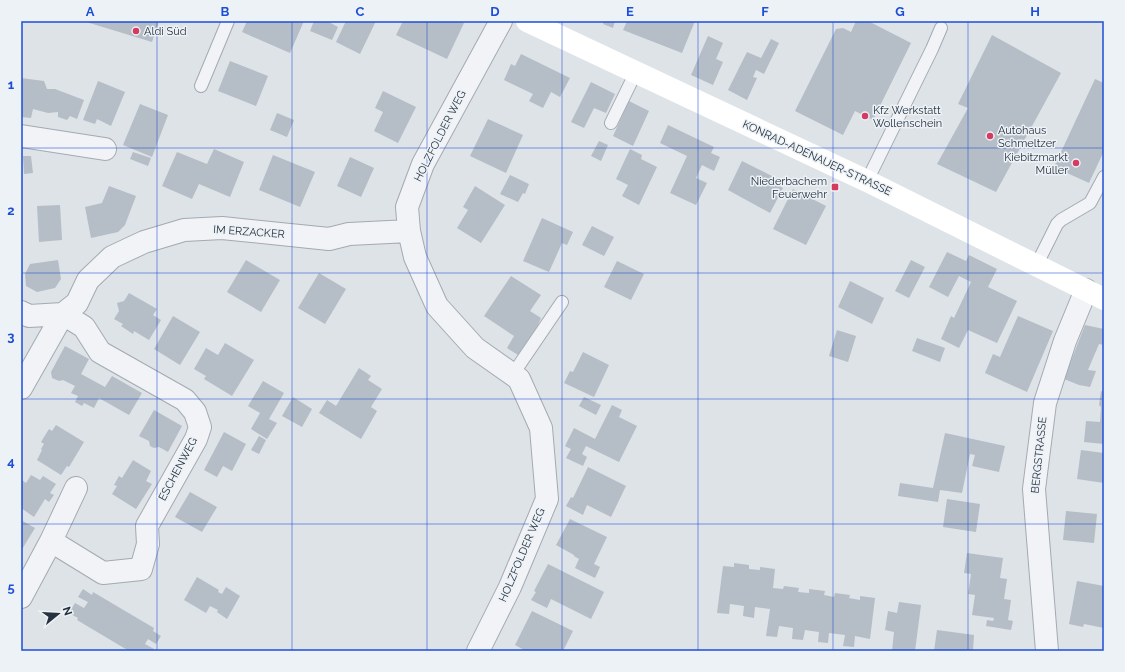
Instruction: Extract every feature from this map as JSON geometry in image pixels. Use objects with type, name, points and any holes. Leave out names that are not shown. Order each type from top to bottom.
[{"type":"main road","name":"KONRAD-ADENAUER-STRASSE","points":[[527,21],[867,181],[1095,295]]},
{"type":"street","name":"HOLZFOLDER WEG","points":[[478,651],[510,586],[547,499],[541,428],[519,379],[475,348],[438,306],[415,257],[409,230],[407,207],[424,164],[500,21]]},
{"type":"street","points":[[21,136],[105,149]]},
{"type":"street","name":"IM ERZACKER","points":[[21,388],[63,314],[77,303],[88,280],[112,257],[144,242],[184,230],[222,228],[328,239],[349,234],[409,230]]},
{"type":"street","name":"BERGSTRASSE","points":[[1047,651],[1034,489],[1045,403],[1065,341],[1095,295]]},
{"type":"street","points":[[21,312],[29,316],[63,314]]},
{"type":"street","name":"ESCHENWEG","points":[[51,541],[103,573],[141,569],[148,544],[148,526],[196,440],[200,427],[195,412],[184,400],[100,352],[84,327],[63,314]]},
{"type":"street","points":[[21,597],[51,541],[76,488]]},
{"type":"lane","points":[[201,86],[228,21]]},
{"type":"lane","points":[[867,181],[941,28]]},
{"type":"lane","points":[[611,123],[636,72]]},
{"type":"lane","points":[[1036,266],[1057,224],[1061,220],[1090,203],[1104,177]]},
{"type":"lane","points":[[513,374],[562,302]]},
{"type":"building","name":"Aldi Süd","points":[[83,21],[159,21],[152,42]]},
{"type":"building","points":[[247,21],[304,21],[290,53],[242,32]]},
{"type":"building","points":[[314,21],[327,21],[338,27],[332,40],[310,31]]},
{"type":"building","points":[[346,21],[376,21],[360,54],[336,42]]},
{"type":"building","points":[[403,21],[460,21],[464,23],[447,59],[396,35]]},
{"type":"building","points":[[604,21],[615,21],[613,28],[603,24]]},
{"type":"building","points":[[627,21],[695,21],[682,53],[623,30]]},
{"type":"building","points":[[856,21],[868,21],[911,43],[873,120],[855,111],[843,135],[795,111],[836,29],[843,28],[851,32]]},
{"type":"building","name":"Autohaus Schmeltzer","points":[[992,35],[1061,73],[996,192],[937,164],[968,108],[958,104]]},
{"type":"building","points":[[708,36],[723,43],[716,59],[723,62],[713,85],[691,75]]},
{"type":"building","points":[[771,39],[779,43],[764,74],[756,70],[753,77],[757,78],[747,100],[728,90],[747,52],[761,58]]},
{"type":"building","points":[[521,54],[570,78],[560,97],[551,92],[543,108],[529,101],[533,94],[504,80],[511,64],[515,66]]},
{"type":"building","points":[[230,61],[268,76],[256,106],[218,91]]},
{"type":"building","points":[[21,78],[44,81],[47,89],[55,89],[84,100],[77,119],[70,116],[67,120],[58,117],[58,112],[48,113],[33,109],[31,118],[21,117]]},
{"type":"building","points":[[1095,79],[1104,83],[1104,151],[1089,183],[1054,167]]},
{"type":"building","points":[[98,81],[125,92],[111,126],[97,119],[95,124],[83,120]]},
{"type":"building","points":[[591,82],[615,94],[606,113],[594,108],[584,128],[571,122]]},
{"type":"building","points":[[383,91],[416,107],[398,143],[374,131],[383,112],[375,108]]},
{"type":"building","points":[[629,101],[649,111],[633,146],[613,136]]},
{"type":"building","points":[[140,104],[168,115],[152,157],[123,145]]},
{"type":"building","points":[[277,113],[294,120],[287,137],[270,130]]},
{"type":"building","points":[[488,119],[523,135],[506,173],[470,156]]},
{"type":"building","points":[[668,125],[714,147],[711,153],[720,157],[714,171],[702,165],[696,178],[707,183],[696,205],[670,193],[687,156],[660,143]]},
{"type":"building","points":[[599,141],[608,145],[601,161],[591,156]]},
{"type":"building","points":[[214,149],[244,162],[230,197],[199,184],[192,199],[162,186],[177,152],[207,164]]},
{"type":"building","points":[[630,149],[642,155],[641,159],[657,167],[639,205],[622,196],[628,185],[616,179]]},
{"type":"building","points":[[133,152],[151,158],[148,166],[130,159]]},
{"type":"building","points":[[273,155],[315,172],[300,207],[259,190]]},
{"type":"building","points":[[23,156],[31,156],[33,173],[24,174]]},
{"type":"building","points":[[350,157],[374,168],[361,197],[337,186]]},
{"type":"building","points":[[742,161],[772,176],[770,181],[783,188],[770,213],[728,190]]},
{"type":"building","points":[[510,175],[529,184],[525,194],[523,193],[518,202],[500,194]]},
{"type":"building","points":[[109,186],[136,196],[125,225],[118,232],[91,238],[85,207],[102,203]]},
{"type":"building","points":[[475,186],[505,205],[481,243],[457,228],[468,210],[463,207]]},
{"type":"building","points":[[793,189],[826,206],[806,245],[773,229]]},
{"type":"building","points":[[60,205],[62,240],[39,242],[37,206]]},
{"type":"building","points":[[542,218],[573,232],[567,245],[562,243],[549,272],[523,261]]},
{"type":"building","points":[[592,226],[614,237],[604,256],[582,245]]},
{"type":"building","points":[[947,252],[966,261],[969,255],[997,269],[988,287],[1017,301],[997,343],[968,330],[959,348],[941,339],[951,316],[954,318],[971,282],[959,276],[948,297],[929,287]]},
{"type":"building","points":[[58,260],[61,279],[55,288],[37,292],[26,286],[25,274],[30,264]]},
{"type":"building","points":[[246,260],[280,280],[261,312],[227,292]]},
{"type":"building","points":[[911,260],[925,267],[909,298],[895,291]]},
{"type":"building","points":[[617,261],[644,274],[631,300],[604,287]]},
{"type":"building","points":[[319,273],[346,289],[325,324],[298,308]]},
{"type":"building","points":[[511,276],[541,295],[530,311],[541,318],[537,327],[518,355],[507,348],[514,336],[484,316]]},
{"type":"building","points":[[850,281],[884,298],[872,324],[838,307]]},
{"type":"building","points":[[129,293],[157,309],[153,315],[161,320],[149,340],[134,331],[133,334],[121,326],[123,324],[114,319],[119,311],[117,303],[124,301]]},
{"type":"building","points":[[173,316],[200,332],[180,365],[154,349]]},
{"type":"building","points":[[1018,316],[1053,331],[1027,392],[985,373],[993,354],[1000,357]]},
{"type":"building","points":[[1085,325],[1104,329],[1104,345],[1099,344],[1088,370],[1096,371],[1090,387],[1079,385],[1064,379]]},
{"type":"building","points":[[837,330],[856,336],[848,362],[829,356]]},
{"type":"building","points":[[917,338],[945,348],[940,362],[912,351]]},
{"type":"building","points":[[225,343],[254,360],[232,396],[204,379],[206,376],[194,369],[206,348],[218,355]]},
{"type":"building","points":[[65,346],[89,359],[81,374],[105,387],[112,376],[142,393],[129,415],[99,398],[94,408],[84,403],[82,406],[75,402],[78,396],[71,393],[75,386],[63,380],[59,381],[52,378],[51,372]]},
{"type":"building","points":[[583,352],[609,365],[594,397],[564,383],[570,371],[573,372]]},
{"type":"building","points":[[359,368],[371,376],[368,380],[382,389],[371,407],[377,411],[361,439],[319,413],[327,400],[336,406]]},
{"type":"building","points":[[263,381],[284,393],[269,419],[277,423],[267,439],[251,429],[260,413],[248,406]]},
{"type":"building","points":[[1101,391],[1104,392],[1104,444],[1084,442],[1086,421],[1100,422],[1101,407],[1099,405]]},
{"type":"building","points":[[293,397],[312,409],[302,427],[282,416]]},
{"type":"building","points":[[584,397],[601,405],[596,415],[579,406]]},
{"type":"building","points":[[612,405],[622,410],[619,417],[637,426],[619,462],[586,446],[582,454],[587,457],[583,466],[566,458],[571,449],[565,446],[574,428],[595,439]]},
{"type":"building","points":[[154,410],[182,426],[168,452],[159,447],[154,448],[150,446],[149,441],[139,436]]},
{"type":"building","points":[[56,425],[84,442],[69,467],[67,466],[61,475],[37,460],[44,444],[41,442],[49,429],[52,431]]},
{"type":"building","points":[[224,432],[246,444],[232,471],[223,466],[217,477],[204,470]]},
{"type":"building","points":[[945,433],[1005,446],[999,472],[972,466],[975,455],[970,454],[962,493],[940,490],[938,502],[898,496],[900,483],[933,488]]},
{"type":"building","points":[[259,436],[266,440],[259,454],[251,450]]},
{"type":"building","points":[[1081,450],[1104,453],[1104,483],[1077,479]]},
{"type":"building","points":[[133,460],[151,471],[146,481],[152,484],[136,509],[112,494],[117,486],[114,485],[119,476],[122,478]]},
{"type":"building","points":[[588,467],[626,486],[611,517],[587,505],[583,515],[566,506],[571,497],[573,498]]},
{"type":"building","points":[[31,475],[40,480],[43,476],[56,484],[50,493],[54,495],[49,502],[45,499],[34,517],[21,508],[21,483],[22,480],[26,483]]},
{"type":"building","points":[[190,492],[217,507],[202,532],[175,517]]},
{"type":"building","points":[[947,499],[980,504],[976,532],[943,527]]},
{"type":"building","points":[[1066,511],[1097,514],[1094,543],[1063,540]]},
{"type":"building","points":[[570,519],[607,537],[594,564],[600,567],[595,578],[575,568],[579,559],[556,545]]},
{"type":"building","points":[[21,520],[35,528],[21,551]]},
{"type":"building","points":[[967,553],[1003,558],[1000,578],[1007,579],[1004,599],[1011,600],[1008,620],[1013,621],[1011,630],[986,626],[987,620],[993,621],[994,618],[972,615],[975,595],[968,594],[971,574],[964,573]]},
{"type":"building","points":[[734,563],[749,565],[749,569],[760,570],[760,567],[775,569],[773,588],[783,589],[784,586],[799,588],[798,592],[809,593],[809,589],[825,591],[824,595],[834,597],[835,593],[850,595],[849,598],[860,600],[860,596],[875,598],[870,639],[855,636],[854,647],[843,646],[845,635],[829,633],[828,643],[818,642],[819,632],[805,630],[803,640],[792,639],[793,628],[779,626],[777,637],[766,636],[770,609],[755,607],[754,618],[743,616],[744,606],[730,604],[729,614],[717,613],[723,566],[734,567]]},
{"type":"building","points":[[548,564],[604,592],[591,619],[551,599],[547,608],[531,600]]},
{"type":"building","points":[[197,577],[219,590],[218,592],[222,594],[226,587],[240,596],[227,619],[217,612],[218,610],[210,606],[206,613],[184,600]]},
{"type":"building","points":[[1077,581],[1104,586],[1104,628],[1084,624],[1083,627],[1069,624]]},
{"type":"building","points":[[83,589],[92,595],[93,592],[154,628],[153,631],[161,636],[156,644],[148,639],[145,644],[154,649],[153,651],[129,651],[77,620],[78,618],[69,613],[75,603],[84,608],[88,602],[78,597]]},
{"type":"building","points":[[899,602],[921,605],[915,651],[892,651],[894,632],[885,630],[888,611],[897,613]]},
{"type":"building","points":[[532,611],[573,631],[563,651],[526,651],[515,645]]},
{"type":"building","points":[[937,630],[974,635],[973,651],[934,651]]},
{"type":"place","name":"Aldi Süd","points":[[136,31]]},
{"type":"place","name":"Kfz Werkstatt Wollenschein","points":[[865,116]]},
{"type":"place","name":"Autohaus Schmeltzer","points":[[990,136]]},
{"type":"place","name":"Kiebitzmarkt Müller","points":[[1076,163]]},
{"type":"place","name":"Niederbachem Feuerwehr","points":[[835,187]]}]
